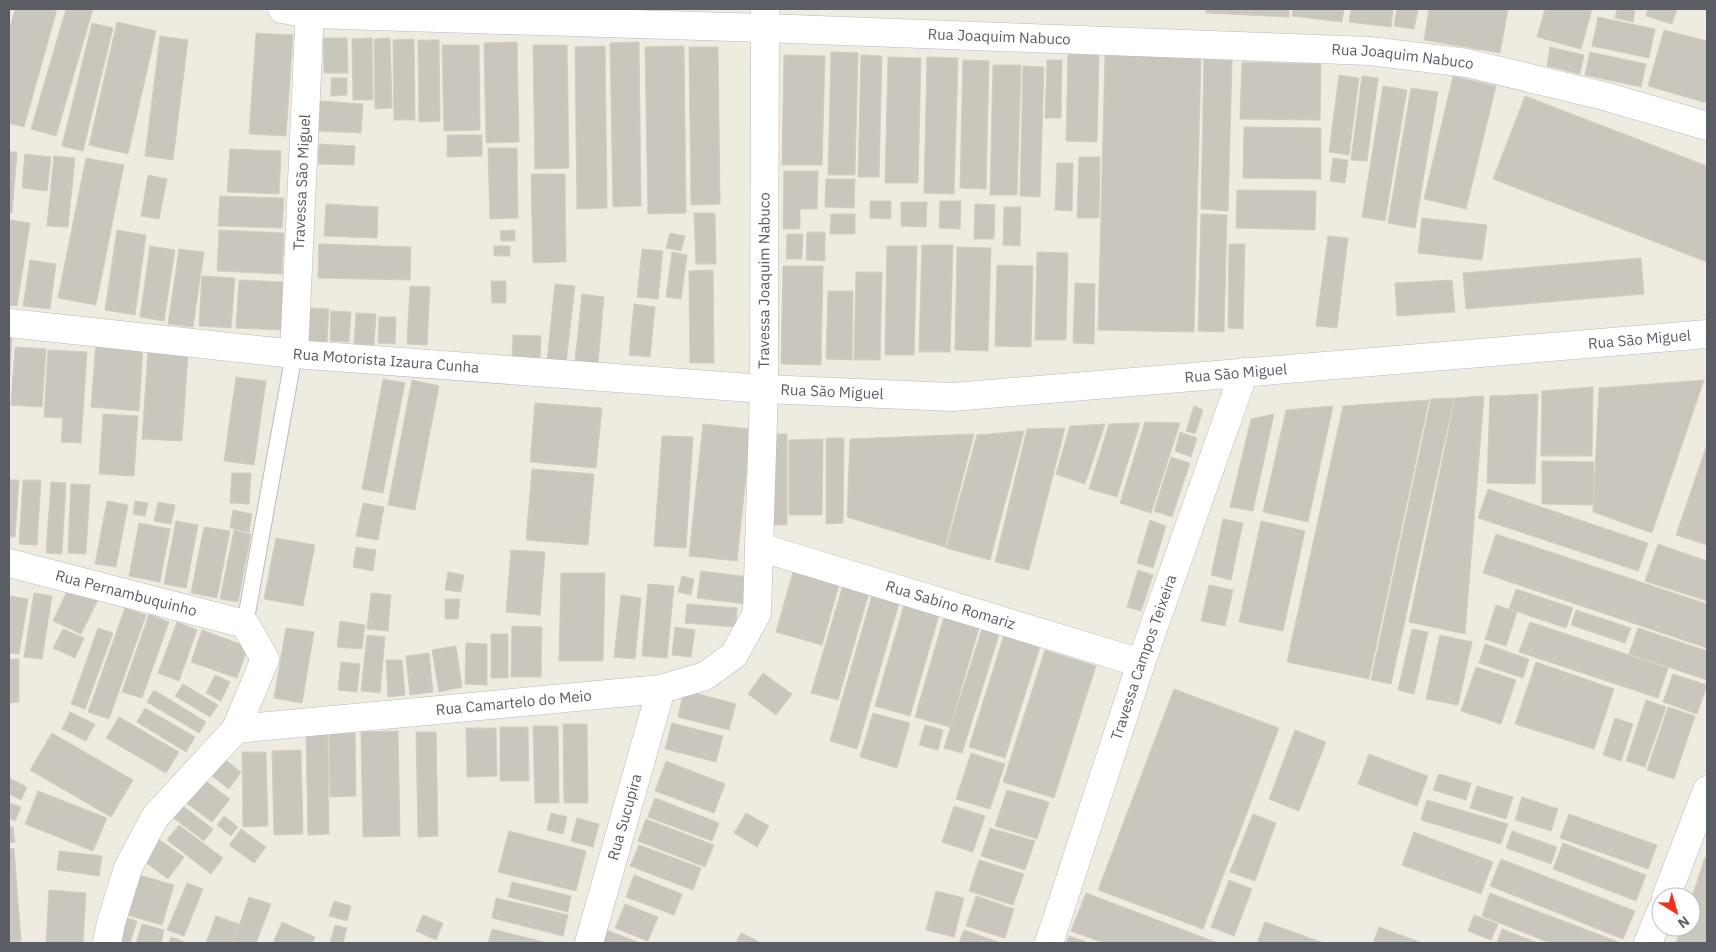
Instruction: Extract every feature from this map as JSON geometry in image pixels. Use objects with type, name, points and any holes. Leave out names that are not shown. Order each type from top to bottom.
[{"type":"street","name":"Rua Joaquim Nabuco","points":[[282,9],[765,18],[1370,51],[1467,63],[1604,96],[1707,126]]},
{"type":"street","name":"Travessa São Miguel","points":[[294,354],[310,11]]},
{"type":"street","name":"Travessa Joaquim Nabuco","points":[[757,613],[764,389],[765,18]]},
{"type":"street","name":"Rua Motorista Izaura Cunha","points":[[9,323],[294,354],[764,389]]},
{"type":"street","name":"Rua São Miguel","points":[[764,389],[953,397],[1707,334]]},
{"type":"street","name":"Travessa Campos Teixeira","points":[[1049,943],[1141,663],[1244,372]]},
{"type":"street","name":"Rua Sabino Romariz","points":[[759,547],[1141,663]]},
{"type":"street","name":"Rua Pernambuquinho","points":[[9,563],[245,624]]},
{"type":"street","name":"Rua Camartelo do Meio","points":[[236,729],[661,690],[706,676],[734,654],[757,613]]},
{"type":"street","points":[[107,943],[111,923],[128,868],[155,817],[236,729],[265,659],[245,624]]},
{"type":"street","name":"Rua Sucupira","points":[[589,943],[661,690]]},
{"type":"street","points":[[1671,887],[1702,822],[1707,790]]},
{"type":"lane","points":[[245,624],[294,354]]},
{"type":"building","points":[[15,9],[57,9],[24,127],[9,123],[9,32]]},
{"type":"building","points":[[66,9],[93,9],[56,136],[31,129]]},
{"type":"building","points":[[1206,9],[1289,9],[1289,17],[1206,13]]},
{"type":"building","points":[[1293,9],[1344,9],[1342,22],[1292,16]]},
{"type":"building","points":[[1351,9],[1393,9],[1391,27],[1349,22]]},
{"type":"building","points":[[1397,9],[1418,9],[1414,29],[1394,26]]},
{"type":"building","points":[[1429,9],[1508,9],[1500,53],[1424,40]]},
{"type":"building","points":[[1545,9],[1592,9],[1581,49],[1537,37]]},
{"type":"building","points":[[1617,9],[1635,9],[1633,22],[1615,18]]},
{"type":"building","points":[[1648,9],[1677,9],[1672,24],[1646,16]]},
{"type":"building","points":[[1598,17],[1655,29],[1649,58],[1592,46]]},
{"type":"building","points":[[117,22],[156,31],[128,154],[89,145]]},
{"type":"building","points":[[92,23],[113,28],[83,151],[62,146]]},
{"type":"building","points":[[1664,30],[1707,41],[1707,103],[1648,86]]},
{"type":"building","points":[[256,33],[293,35],[286,136],[249,134]]},
{"type":"building","points":[[160,36],[188,40],[173,160],[145,156]]},
{"type":"building","points":[[323,38],[347,38],[348,73],[324,73]]},
{"type":"building","points":[[372,38],[373,100],[353,100],[352,39]]},
{"type":"building","points":[[390,38],[392,108],[375,109],[374,39]]},
{"type":"building","points":[[414,39],[415,120],[394,120],[393,40]]},
{"type":"building","points":[[418,40],[439,40],[440,121],[419,122]]},
{"type":"building","points":[[517,42],[519,142],[486,143],[484,43]]},
{"type":"building","points":[[639,42],[641,206],[613,207],[610,43]]},
{"type":"building","points":[[442,45],[479,45],[480,130],[444,131]]},
{"type":"building","points":[[533,45],[567,45],[569,168],[535,169]]},
{"type":"building","points":[[605,46],[607,208],[577,209],[575,47]]},
{"type":"building","points":[[684,46],[686,213],[648,214],[645,47]]},
{"type":"building","points":[[689,47],[718,47],[720,204],[691,205]]},
{"type":"building","points":[[1550,47],[1584,55],[1580,74],[1547,66]]},
{"type":"building","points":[[831,52],[858,53],[855,175],[828,175]]},
{"type":"building","points":[[1590,52],[1646,64],[1641,87],[1585,75]]},
{"type":"building","points":[[1068,54],[1099,55],[1097,142],[1066,141]]},
{"type":"building","points":[[784,55],[825,56],[822,165],[782,165]]},
{"type":"building","points":[[861,55],[882,56],[879,177],[858,177]]},
{"type":"building","points":[[1105,55],[1201,57],[1194,332],[1098,330]]},
{"type":"building","points":[[888,57],[921,58],[918,183],[885,183]]},
{"type":"building","points":[[927,57],[958,58],[954,194],[924,193]]},
{"type":"building","points":[[1204,59],[1232,60],[1228,211],[1201,209]]},
{"type":"building","points":[[963,60],[989,61],[986,189],[960,188]]},
{"type":"building","points":[[1047,60],[1062,60],[1061,118],[1045,118]]},
{"type":"building","points":[[1242,62],[1321,64],[1320,120],[1240,119]]},
{"type":"building","points":[[993,65],[1021,65],[1017,195],[990,195]]},
{"type":"building","points":[[1023,66],[1044,67],[1040,197],[1020,196]]},
{"type":"building","points":[[1339,75],[1359,78],[1349,155],[1329,152]]},
{"type":"building","points":[[1362,76],[1378,78],[1367,161],[1351,160]]},
{"type":"building","points":[[1453,76],[1496,86],[1466,209],[1424,199]]},
{"type":"building","points":[[331,78],[347,78],[347,95],[331,96]]},
{"type":"building","points":[[1383,86],[1407,90],[1385,221],[1362,217]]},
{"type":"building","points":[[1411,88],[1438,92],[1415,228],[1388,223]]},
{"type":"building","points":[[1525,96],[1707,166],[1707,262],[1493,179]]},
{"type":"building","points":[[320,101],[363,104],[361,133],[318,131]]},
{"type":"building","points":[[1244,127],[1321,128],[1321,179],[1243,178]]},
{"type":"building","points":[[447,135],[482,135],[482,156],[447,157]]},
{"type":"building","points":[[319,144],[355,146],[354,165],[318,164]]},
{"type":"building","points":[[488,148],[517,148],[518,218],[490,219]]},
{"type":"building","points":[[230,149],[281,151],[279,194],[227,192]]},
{"type":"building","points":[[9,152],[17,152],[12,213],[9,213]]},
{"type":"building","points":[[25,154],[51,157],[47,191],[22,188]]},
{"type":"building","points":[[54,156],[75,158],[68,227],[47,226]]},
{"type":"building","points":[[1079,157],[1100,157],[1099,218],[1077,218]]},
{"type":"building","points":[[86,158],[124,165],[96,305],[58,298]]},
{"type":"building","points":[[1333,158],[1348,160],[1345,183],[1330,181]]},
{"type":"building","points":[[1057,163],[1073,163],[1072,211],[1055,210]]},
{"type":"building","points":[[784,171],[818,171],[817,209],[800,209],[800,229],[783,229]]},
{"type":"building","points":[[531,174],[565,174],[566,262],[533,263]]},
{"type":"building","points":[[148,175],[167,179],[159,219],[141,216]]},
{"type":"building","points":[[826,179],[855,179],[854,208],[825,207]]},
{"type":"building","points":[[1237,190],[1316,191],[1315,230],[1236,228]]},
{"type":"building","points":[[220,196],[284,198],[282,228],[218,226]]},
{"type":"building","points":[[870,201],[891,201],[891,219],[870,218]]},
{"type":"building","points":[[940,201],[961,201],[960,229],[939,228]]},
{"type":"building","points":[[901,202],[927,202],[926,227],[901,226]]},
{"type":"building","points":[[326,204],[378,207],[377,238],[324,236]]},
{"type":"building","points":[[975,204],[995,205],[994,239],[974,239]]},
{"type":"building","points":[[1004,207],[1021,207],[1020,246],[1003,245]]},
{"type":"building","points":[[694,213],[715,213],[716,264],[696,264]]},
{"type":"building","points":[[831,214],[855,214],[855,234],[830,234]]},
{"type":"building","points":[[1201,214],[1227,215],[1224,332],[1198,331]]},
{"type":"building","points":[[1422,218],[1487,225],[1482,260],[1418,253]]},
{"type":"building","points":[[9,220],[30,223],[17,306],[9,305]]},
{"type":"building","points":[[117,230],[146,235],[135,315],[105,310]]},
{"type":"building","points":[[219,230],[284,233],[282,274],[217,271]]},
{"type":"building","points":[[515,230],[515,241],[501,241],[500,231]]},
{"type":"building","points":[[807,232],[825,232],[825,261],[806,260]]},
{"type":"building","points":[[670,233],[685,236],[681,251],[666,248]]},
{"type":"building","points":[[787,234],[803,234],[802,259],[786,259]]},
{"type":"building","points":[[1328,236],[1348,238],[1337,328],[1316,326]]},
{"type":"building","points":[[319,244],[411,247],[410,280],[318,278]]},
{"type":"building","points":[[1229,244],[1245,244],[1243,329],[1228,328]]},
{"type":"building","points":[[922,245],[953,245],[950,352],[919,352]]},
{"type":"building","points":[[150,246],[175,250],[164,321],[140,317]]},
{"type":"building","points":[[494,246],[510,246],[510,256],[494,256]]},
{"type":"building","points":[[887,246],[917,246],[914,355],[885,355]]},
{"type":"building","points":[[957,247],[991,248],[988,351],[955,350]]},
{"type":"building","points":[[179,249],[204,252],[193,327],[168,324]]},
{"type":"building","points":[[642,249],[663,251],[658,299],[637,297]]},
{"type":"building","points":[[672,252],[687,255],[681,299],[666,297]]},
{"type":"building","points":[[1037,252],[1068,253],[1066,340],[1035,340]]},
{"type":"building","points":[[1641,258],[1644,294],[1466,309],[1463,273]]},
{"type":"building","points":[[30,260],[56,264],[50,309],[23,306]]},
{"type":"building","points":[[997,265],[1033,266],[1031,347],[995,346]]},
{"type":"building","points":[[783,266],[823,266],[821,365],[781,364]]},
{"type":"building","points":[[713,270],[714,363],[690,363],[689,271]]},
{"type":"building","points":[[856,272],[882,272],[880,360],[854,360]]},
{"type":"building","points":[[202,276],[235,278],[231,328],[199,326]]},
{"type":"building","points":[[239,280],[285,282],[282,330],[236,328]]},
{"type":"building","points":[[1452,280],[1455,312],[1397,316],[1395,283]]},
{"type":"building","points":[[491,281],[506,281],[506,303],[492,303]]},
{"type":"building","points":[[1075,283],[1095,284],[1094,344],[1073,343]]},
{"type":"building","points":[[555,284],[575,286],[566,363],[547,361]]},
{"type":"building","points":[[410,286],[430,287],[427,345],[407,344]]},
{"type":"building","points":[[828,291],[853,291],[852,360],[826,359]]},
{"type":"building","points":[[582,294],[604,297],[598,363],[575,361]]},
{"type":"building","points":[[634,304],[655,307],[650,357],[629,355]]},
{"type":"building","points":[[310,308],[329,309],[327,342],[308,341]]},
{"type":"building","points":[[331,311],[351,312],[349,342],[330,341]]},
{"type":"building","points":[[356,313],[376,314],[374,345],[354,344]]},
{"type":"building","points":[[379,317],[396,317],[395,344],[378,343]]},
{"type":"building","points":[[513,335],[541,336],[540,361],[512,359]]},
{"type":"building","points":[[9,337],[12,338],[9,388]]},
{"type":"building","points":[[96,342],[143,345],[139,411],[91,407]]},
{"type":"building","points":[[15,347],[46,349],[42,407],[11,405]]},
{"type":"building","points":[[48,350],[87,352],[81,443],[61,442],[63,418],[44,417]]},
{"type":"building","points":[[148,351],[188,353],[182,441],[142,439]]},
{"type":"building","points":[[236,377],[266,381],[254,465],[224,461]]},
{"type":"building","points":[[383,379],[405,383],[383,493],[362,489]]},
{"type":"building","points":[[412,380],[439,386],[415,510],[388,505]]},
{"type":"building","points":[[1704,380],[1652,533],[1593,512],[1599,388]]},
{"type":"building","points":[[1593,387],[1592,456],[1541,456],[1542,391]]},
{"type":"building","points":[[1538,394],[1535,484],[1487,483],[1490,396]]},
{"type":"building","points":[[1484,396],[1465,634],[1409,622],[1455,398]]},
{"type":"building","points":[[1454,398],[1391,684],[1371,680],[1431,399]]},
{"type":"building","points":[[1429,400],[1369,679],[1287,662],[1343,406]]},
{"type":"building","points":[[535,403],[602,408],[596,468],[530,462]]},
{"type":"building","points":[[1194,406],[1203,410],[1195,434],[1186,431]]},
{"type":"building","points":[[1333,406],[1308,522],[1263,512],[1286,410]]},
{"type":"building","points":[[103,414],[138,416],[134,476],[99,474]]},
{"type":"building","points":[[1274,414],[1253,511],[1230,507],[1251,419]]},
{"type":"building","points":[[1145,422],[1180,423],[1151,513],[1120,503]]},
{"type":"building","points":[[1140,423],[1117,497],[1089,489],[1109,424]]},
{"type":"building","points":[[703,424],[751,429],[737,561],[689,556]]},
{"type":"building","points":[[1105,424],[1085,484],[1056,474],[1070,426]]},
{"type":"building","points":[[1065,428],[1029,570],[995,562],[1027,429]]},
{"type":"building","points":[[1024,431],[990,560],[946,548],[977,435]]},
{"type":"building","points":[[1180,432],[1197,438],[1191,457],[1175,451]]},
{"type":"building","points":[[766,434],[787,434],[787,525],[766,525]]},
{"type":"building","points":[[974,434],[945,547],[847,517],[850,439]]},
{"type":"building","points":[[662,436],[693,437],[686,548],[654,546]]},
{"type":"building","points":[[826,438],[844,438],[843,523],[826,524]]},
{"type":"building","points":[[823,439],[822,515],[789,515],[789,440]]},
{"type":"building","points":[[1707,444],[1707,545],[1676,535]]},
{"type":"building","points":[[1171,457],[1190,463],[1172,517],[1154,511]]},
{"type":"building","points":[[1542,461],[1594,462],[1593,505],[1542,504]]},
{"type":"building","points":[[532,469],[594,474],[588,545],[526,540]]},
{"type":"building","points":[[232,473],[251,473],[249,504],[230,503]]},
{"type":"building","points":[[9,480],[19,480],[15,537],[9,537]]},
{"type":"building","points":[[23,480],[41,480],[37,545],[19,544]]},
{"type":"building","points":[[51,482],[66,483],[62,554],[46,553]]},
{"type":"building","points":[[71,484],[90,485],[86,554],[68,553]]},
{"type":"building","points":[[1488,489],[1648,543],[1638,571],[1478,518]]},
{"type":"building","points":[[107,501],[128,505],[116,567],[95,564]]},
{"type":"building","points":[[135,501],[148,503],[145,516],[133,514]]},
{"type":"building","points":[[158,502],[175,505],[171,524],[154,521]]},
{"type":"building","points":[[363,503],[384,507],[378,540],[356,536]]},
{"type":"building","points":[[233,510],[252,514],[249,532],[230,528]]},
{"type":"building","points":[[1223,519],[1243,523],[1231,580],[1211,575]]},
{"type":"building","points":[[1150,520],[1166,526],[1153,568],[1137,563]]},
{"type":"building","points":[[176,521],[198,525],[186,588],[164,584]]},
{"type":"building","points":[[1261,521],[1305,531],[1283,631],[1239,622]]},
{"type":"building","points":[[139,523],[170,529],[160,582],[129,576]]},
{"type":"building","points":[[204,527],[230,531],[217,598],[191,593]]},
{"type":"building","points":[[234,530],[251,534],[238,602],[220,599]]},
{"type":"building","points":[[1496,534],[1707,604],[1707,648],[1483,573]]},
{"type":"building","points":[[276,538],[315,545],[303,606],[264,599]]},
{"type":"building","points":[[1658,544],[1707,561],[1707,601],[1645,581]]},
{"type":"building","points":[[356,547],[376,550],[373,571],[353,567]]},
{"type":"building","points":[[511,550],[545,552],[540,615],[506,612]]},
{"type":"building","points":[[1138,570],[1153,575],[1141,611],[1127,607]]},
{"type":"building","points":[[701,571],[749,577],[745,604],[697,598]]},
{"type":"building","points":[[448,572],[464,575],[461,592],[445,590]]},
{"type":"building","points":[[793,572],[839,585],[822,645],[776,632]]},
{"type":"building","points":[[561,573],[605,573],[603,661],[559,661]]},
{"type":"building","points":[[682,576],[694,579],[691,595],[678,592]]},
{"type":"building","points":[[648,584],[674,586],[667,658],[642,656]]},
{"type":"building","points":[[843,585],[869,593],[838,700],[811,693]]},
{"type":"building","points":[[1209,585],[1233,590],[1225,626],[1201,621]]},
{"type":"building","points":[[69,587],[98,600],[81,634],[53,621]]},
{"type":"building","points":[[1516,589],[1573,608],[1566,628],[1509,609]]},
{"type":"building","points":[[34,593],[52,596],[42,659],[24,657]]},
{"type":"building","points":[[371,593],[391,595],[388,631],[367,629]]},
{"type":"building","points":[[621,595],[641,598],[635,659],[614,657]]},
{"type":"building","points":[[872,595],[899,603],[857,749],[830,741]]},
{"type":"building","points":[[9,596],[28,599],[19,654],[9,653]]},
{"type":"building","points":[[445,599],[460,599],[458,619],[445,619]]},
{"type":"building","points":[[687,604],[737,608],[736,627],[685,623]]},
{"type":"building","points":[[904,605],[939,615],[910,716],[875,706]]},
{"type":"building","points":[[1496,605],[1517,612],[1506,646],[1485,639]]},
{"type":"building","points":[[125,608],[146,615],[109,719],[88,712]]},
{"type":"building","points":[[1576,610],[1631,628],[1625,643],[1571,625]]},
{"type":"building","points":[[149,614],[169,622],[142,698],[122,692]]},
{"type":"building","points":[[944,617],[979,628],[950,727],[915,717]]},
{"type":"building","points":[[340,621],[365,625],[362,649],[337,647]]},
{"type":"building","points":[[177,622],[197,630],[179,681],[158,673]]},
{"type":"building","points":[[1530,622],[1668,668],[1658,698],[1519,652]]},
{"type":"building","points":[[512,626],[542,627],[541,677],[511,677]]},
{"type":"building","points":[[675,627],[695,630],[691,657],[672,655]]},
{"type":"building","points":[[98,628],[113,633],[85,709],[71,704]]},
{"type":"building","points":[[286,628],[314,632],[302,703],[274,698]]},
{"type":"building","points":[[1638,628],[1707,651],[1707,680],[1629,654]]},
{"type":"building","points":[[63,629],[84,638],[75,658],[53,648]]},
{"type":"building","points":[[982,629],[999,635],[962,753],[944,748]]},
{"type":"building","points":[[1412,629],[1428,632],[1414,694],[1398,690]]},
{"type":"building","points":[[202,630],[248,647],[237,678],[191,662]]},
{"type":"building","points":[[491,634],[508,634],[508,678],[491,678]]},
{"type":"building","points":[[367,635],[385,637],[380,693],[361,691]]},
{"type":"building","points":[[1004,635],[1040,647],[1005,758],[969,747]]},
{"type":"building","points":[[1440,635],[1472,642],[1458,705],[1426,699]]},
{"type":"building","points":[[466,643],[487,644],[487,685],[465,684]]},
{"type":"building","points":[[1485,644],[1529,659],[1523,678],[1479,663]]},
{"type":"building","points":[[456,646],[462,687],[439,692],[432,650]]},
{"type":"building","points":[[1045,650],[1096,666],[1054,798],[1003,782]]},
{"type":"building","points":[[429,653],[433,692],[410,695],[406,656]]},
{"type":"building","points":[[9,659],[19,659],[19,702],[9,703]]},
{"type":"building","points":[[386,660],[402,660],[405,695],[388,697]]},
{"type":"building","points":[[341,662],[360,664],[357,692],[338,690]]},
{"type":"building","points":[[1536,662],[1614,689],[1594,749],[1515,724]]},
{"type":"building","points":[[1476,667],[1516,680],[1501,724],[1461,711]]},
{"type":"building","points":[[763,673],[792,694],[776,715],[748,694]]},
{"type":"building","points":[[1673,674],[1707,685],[1697,714],[1663,702]]},
{"type":"building","points":[[215,675],[230,682],[221,701],[206,693]]},
{"type":"building","points":[[183,684],[218,705],[210,717],[175,696]]},
{"type":"building","points":[[1174,689],[1279,728],[1203,929],[1098,890]]},
{"type":"building","points":[[154,690],[206,722],[199,733],[147,702]]},
{"type":"building","points":[[684,690],[736,704],[729,730],[678,717]]},
{"type":"building","points":[[1646,700],[1666,707],[1645,767],[1626,761]]},
{"type":"building","points":[[1668,707],[1695,716],[1674,779],[1647,770]]},
{"type":"building","points":[[145,708],[195,737],[186,752],[137,722]]},
{"type":"building","points":[[70,712],[95,724],[86,741],[62,729]]},
{"type":"building","points":[[873,713],[910,723],[897,768],[860,757]]},
{"type":"building","points":[[119,717],[179,752],[166,773],[106,738]]},
{"type":"building","points":[[1615,718],[1633,724],[1621,761],[1603,755]]},
{"type":"building","points":[[672,723],[723,736],[716,762],[665,749]]},
{"type":"building","points":[[563,724],[587,724],[588,803],[564,803]]},
{"type":"building","points":[[925,725],[943,730],[938,750],[919,745]]},
{"type":"building","points":[[533,726],[558,726],[559,803],[535,803]]},
{"type":"building","points":[[500,727],[528,727],[529,781],[500,781]]},
{"type":"building","points":[[466,728],[496,728],[497,776],[467,777]]},
{"type":"building","points":[[1295,730],[1326,742],[1299,811],[1269,799]]},
{"type":"building","points":[[398,731],[400,836],[363,837],[361,732]]},
{"type":"building","points":[[416,732],[436,732],[438,836],[418,837]]},
{"type":"building","points":[[52,733],[133,780],[111,817],[30,770]]},
{"type":"building","points":[[355,733],[356,796],[330,797],[329,734]]},
{"type":"building","points":[[306,734],[328,734],[329,834],[308,835]]},
{"type":"building","points":[[301,750],[303,834],[274,835],[272,751]]},
{"type":"building","points":[[242,752],[266,752],[268,826],[243,827]]},
{"type":"building","points":[[971,753],[1005,764],[990,809],[956,799]]},
{"type":"building","points":[[218,754],[241,772],[229,789],[205,771]]},
{"type":"building","points":[[1369,754],[1428,776],[1417,806],[1358,784]]},
{"type":"building","points":[[666,761],[725,784],[714,813],[655,791]]},
{"type":"building","points":[[1439,774],[1471,783],[1466,800],[1433,790]]},
{"type":"building","points":[[199,776],[230,799],[212,822],[181,799]]},
{"type":"building","points":[[9,778],[27,787],[21,800],[9,794]]},
{"type":"building","points":[[1477,786],[1513,797],[1506,819],[1470,808]]},
{"type":"building","points":[[1007,790],[1049,802],[1037,839],[995,826]]},
{"type":"building","points":[[38,791],[107,818],[93,851],[25,824]]},
{"type":"building","points":[[1522,797],[1558,809],[1551,831],[1515,820]]},
{"type":"building","points":[[655,798],[719,823],[712,841],[648,817]]},
{"type":"building","points":[[1427,800],[1508,824],[1501,844],[1421,820]]},
{"type":"building","points":[[9,803],[21,807],[15,821],[9,818]]},
{"type":"building","points":[[180,804],[213,829],[204,841],[171,816]]},
{"type":"building","points":[[954,806],[985,816],[973,852],[942,842]]},
{"type":"building","points":[[551,813],[567,817],[563,834],[547,830]]},
{"type":"building","points":[[746,813],[769,826],[757,847],[734,833]]},
{"type":"building","points":[[1253,814],[1276,823],[1255,881],[1230,872]]},
{"type":"building","points":[[1569,814],[1657,845],[1648,869],[1560,838]]},
{"type":"building","points":[[224,816],[238,827],[231,836],[217,825]]},
{"type":"building","points":[[577,818],[599,824],[593,847],[571,841]]},
{"type":"building","points":[[646,819],[714,845],[705,867],[638,841]]},
{"type":"building","points":[[179,825],[223,858],[211,874],[167,840]]},
{"type":"building","points":[[9,827],[13,827],[15,842],[9,843]]},
{"type":"building","points":[[990,828],[1035,841],[1025,870],[981,856]]},
{"type":"building","points":[[241,829],[266,847],[254,863],[229,845]]},
{"type":"building","points":[[509,831],[586,851],[576,891],[498,872]]},
{"type":"building","points":[[1512,831],[1557,847],[1551,864],[1506,848]]},
{"type":"building","points":[[1414,832],[1493,862],[1481,894],[1402,865]]},
{"type":"building","points":[[157,838],[184,857],[168,879],[141,859]]},
{"type":"building","points":[[1563,843],[1646,875],[1636,901],[1553,869]]},
{"type":"building","points":[[639,845],[701,868],[693,890],[630,866]]},
{"type":"building","points":[[14,848],[21,941],[9,942],[9,849]]},
{"type":"building","points":[[59,851],[102,856],[99,876],[57,870]]},
{"type":"building","points":[[1705,857],[1707,858],[1707,943],[1676,943],[1678,937],[1701,937],[1701,887],[1695,887]]},
{"type":"building","points":[[1501,859],[1635,911],[1623,939],[1490,886]]},
{"type":"building","points":[[979,860],[1024,874],[1013,905],[969,891]]},
{"type":"building","points":[[136,874],[174,885],[162,925],[124,914]]},
{"type":"building","points":[[634,875],[682,894],[674,915],[626,897]]},
{"type":"building","points":[[1229,880],[1252,889],[1234,936],[1211,927]]},
{"type":"building","points":[[512,882],[571,896],[568,912],[508,897]]},
{"type":"building","points":[[187,883],[203,889],[184,936],[167,930]]},
{"type":"building","points":[[49,890],[86,893],[83,943],[46,943]]},
{"type":"building","points":[[936,891],[964,898],[954,937],[926,930]]},
{"type":"building","points":[[1086,893],[1218,943],[1104,943],[1071,931]]},
{"type":"building","points":[[1490,893],[1621,943],[1550,943],[1482,916]]},
{"type":"building","points":[[976,896],[1014,909],[1005,938],[966,926]]},
{"type":"building","points":[[249,897],[271,904],[256,943],[233,943]]},
{"type":"building","points":[[496,898],[568,915],[563,936],[492,918]]},
{"type":"building","points":[[334,901],[351,906],[347,921],[329,916]]},
{"type":"building","points":[[625,904],[658,917],[648,941],[615,928]]},
{"type":"building","points":[[423,915],[443,923],[436,940],[416,931]]},
{"type":"building","points":[[1474,915],[1498,924],[1491,940],[1468,931]]},
{"type":"building","points":[[119,916],[137,921],[130,943],[111,943]]},
{"type":"building","points":[[216,916],[239,924],[232,943],[206,943]]},
{"type":"building","points":[[282,922],[315,937],[312,943],[273,943]]},
{"type":"building","points":[[1265,922],[1324,943],[1257,943]]},
{"type":"building","points":[[142,924],[164,930],[161,943],[136,943]]},
{"type":"building","points":[[335,925],[347,928],[343,943],[330,943]]},
{"type":"building","points":[[1379,927],[1422,943],[1373,943]]},
{"type":"building","points":[[492,929],[548,943],[488,943]]},
{"type":"building","points":[[604,929],[640,943],[598,943]]},
{"type":"building","points":[[1502,929],[1538,943],[1497,943]]},
{"type":"building","points":[[964,930],[1001,943],[959,943]]},
{"type":"building","points":[[741,933],[758,941],[757,943],[736,943]]},
{"type":"building","points":[[1069,936],[1089,943],[1066,943]]},
{"type":"building","points":[[171,937],[183,941],[182,943],[169,943]]}]
